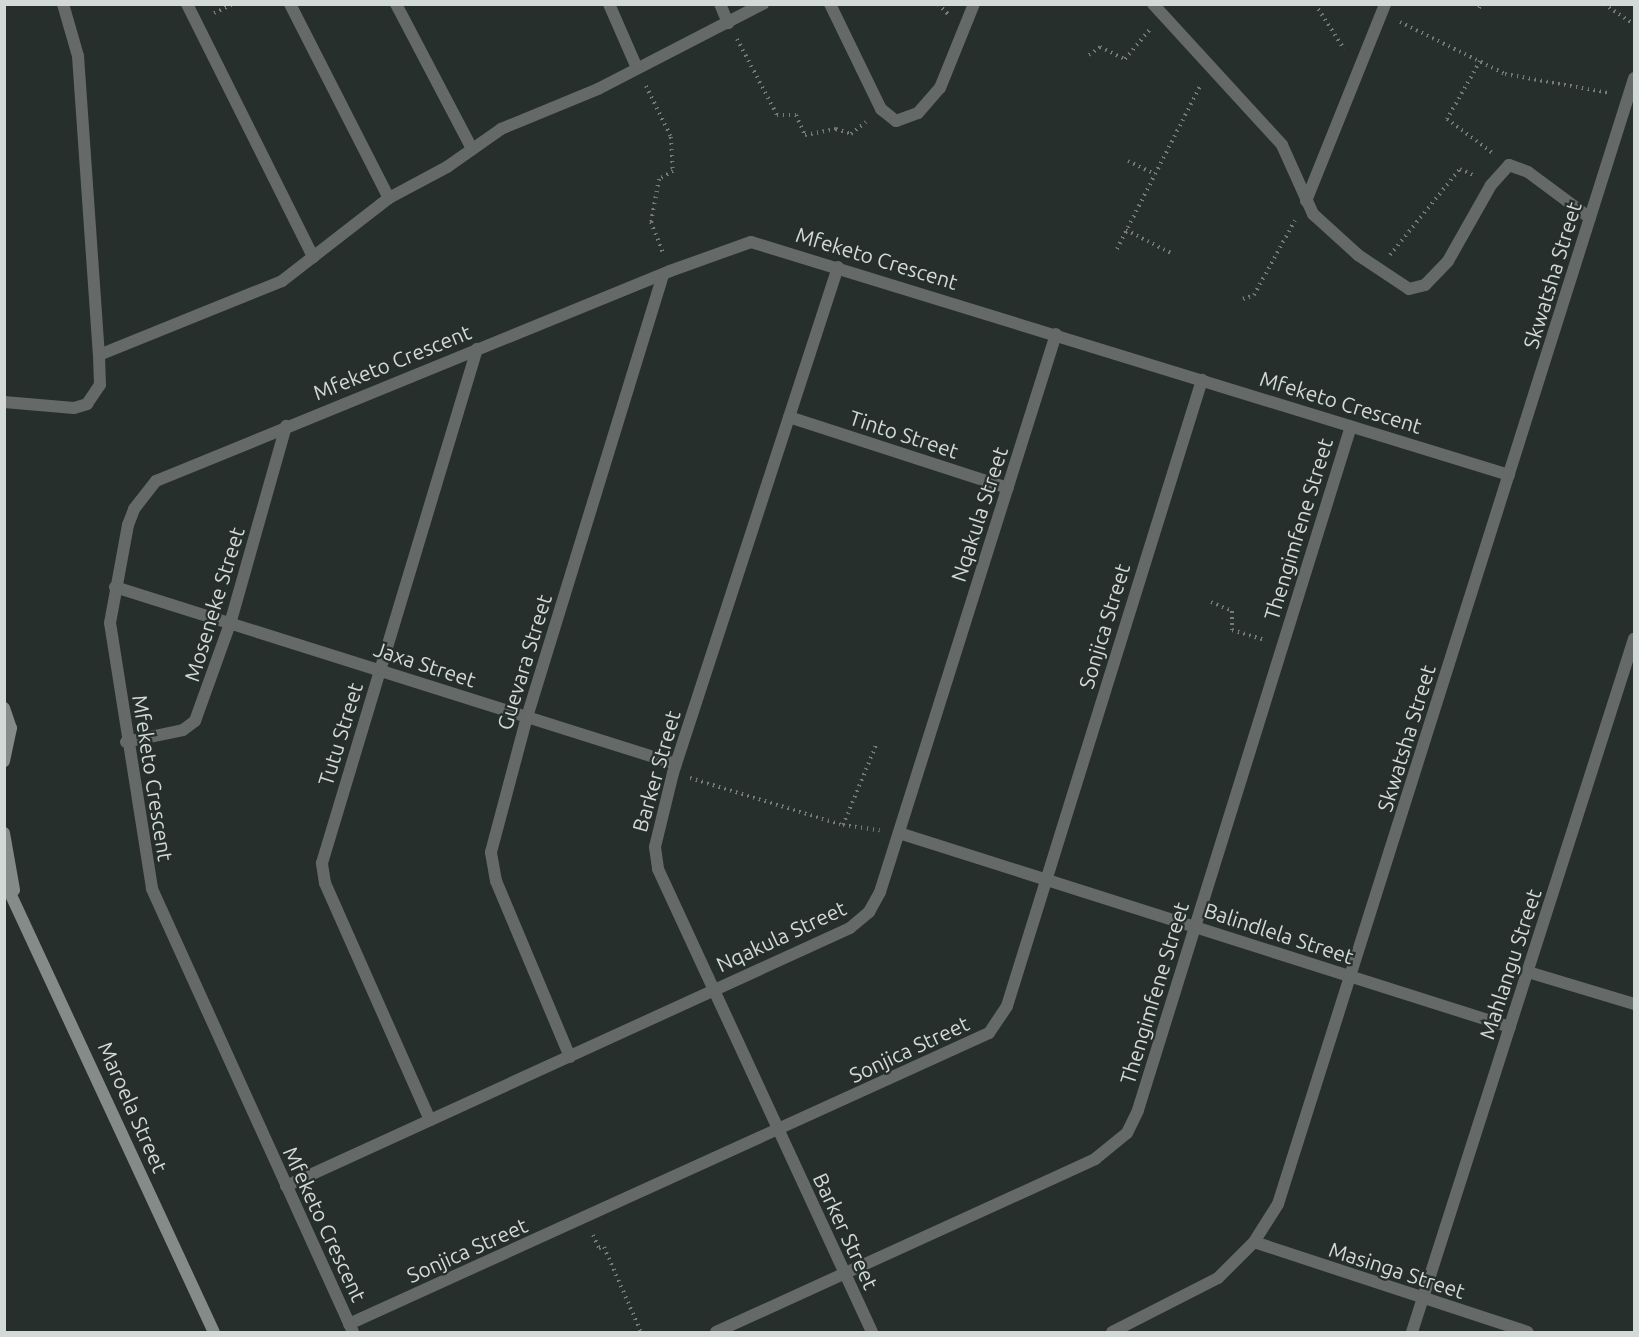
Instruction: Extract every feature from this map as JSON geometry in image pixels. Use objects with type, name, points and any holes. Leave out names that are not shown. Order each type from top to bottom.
[{"type":"street","points":[[4,402],[74,408],[87,404],[100,385],[82,89],[73,30],[63,4]]},
{"type":"street","points":[[187,4],[313,257]]},
{"type":"street","points":[[290,4],[389,198]]},
{"type":"street","points":[[396,4],[472,149]]},
{"type":"street","points":[[609,4],[637,68]]},
{"type":"street","points":[[720,4],[728,23]]},
{"type":"street","points":[[99,355],[254,295],[313,257],[389,198],[510,124],[571,102],[763,4]]},
{"type":"street","points":[[830,4],[881,109],[896,121],[906,120],[927,105],[951,66],[974,4]]},
{"type":"street","points":[[1153,4],[1161,16],[1210,68],[1255,111],[1282,145],[1306,201],[1324,225],[1378,269],[1409,289],[1425,285],[1461,243],[1491,185],[1509,165],[1528,172],[1590,218]]},
{"type":"street","points":[[1306,201],[1384,9]]},
{"type":"street","name":"Skwatsha Street","points":[[1112,1332],[1197,1293],[1254,1242],[1286,1183],[1635,78]]},
{"type":"street","name":"Mfeketo Crescent","points":[[351,1328],[154,896],[126,742],[110,623],[134,508],[156,481],[666,272],[751,242],[1509,475]]},
{"type":"street","name":"Barker Street","points":[[838,267],[674,768],[655,858],[872,1332]]},
{"type":"street","name":"Guevara Street","points":[[570,1057],[492,864],[494,832],[527,717],[666,272]]},
{"type":"street","name":"Nqakula Street","points":[[286,1186],[570,1057],[860,921],[880,892],[1056,334]]},
{"type":"street","name":"Tutu Street","points":[[430,1120],[322,873],[323,852],[477,349]]},
{"type":"street","name":"Sonjica Street","points":[[351,1328],[989,1033],[1007,1006],[1202,380]]},
{"type":"street","name":"Tinto Street","points":[[789,417],[1008,488]]},
{"type":"street","name":"Moseneke Street","points":[[126,742],[183,730],[195,721],[230,624],[286,426]]},
{"type":"street","name":"Thengimfene Street","points":[[716,1332],[1095,1159],[1118,1144],[1138,1110],[1351,426]]},
{"type":"street","name":"Jaxa Street","points":[[116,587],[527,717],[674,768]]},
{"type":"street","name":"Mahlangu Street","points":[[1412,1332],[1635,639]]},
{"type":"street","points":[[4,708],[11,728],[4,761]]},
{"type":"street","name":"Maroela Street","points":[[4,833],[16,897]]},
{"type":"street","name":"Balindlela Street","points":[[899,833],[1510,1027]]},
{"type":"street","name":"Maroela Street","points":[[4,880],[16,897],[214,1332]]},
{"type":"street","points":[[1528,972],[1635,1004]]},
{"type":"street","name":"Masinga Street","points":[[1254,1242],[1423,1300],[1528,1332]]},
{"type":"path","points":[[1315,4],[1358,70]]},
{"type":"path","points":[[1604,4],[1635,24]]},
{"type":"path","points":[[1384,9],[1505,74],[1628,97]]},
{"type":"path","points":[[1089,56],[1100,47],[1125,59],[1161,16]]},
{"type":"path","points":[[728,23],[777,115],[796,115],[805,135],[836,129],[851,134],[881,109]]},
{"type":"path","points":[[1480,61],[1447,119],[1509,165]]},
{"type":"path","points":[[637,68],[671,137],[673,171],[660,179],[651,222],[666,272]]},
{"type":"path","points":[[1117,249],[1210,68]]},
{"type":"path","points":[[1128,161],[1155,174]]},
{"type":"path","points":[[1378,269],[1460,169],[1491,185]]},
{"type":"path","points":[[1243,299],[1254,295],[1306,201]]},
{"type":"path","points":[[1126,231],[1171,253]]},
{"type":"path","points":[[1211,602],[1232,611],[1232,630],[1282,646]]},
{"type":"path","points":[[843,825],[877,743]]},
{"type":"path","points":[[674,768],[843,825],[899,833]]},
{"type":"path","points":[[586,1218],[599,1248],[604,1247],[641,1332]]}]
